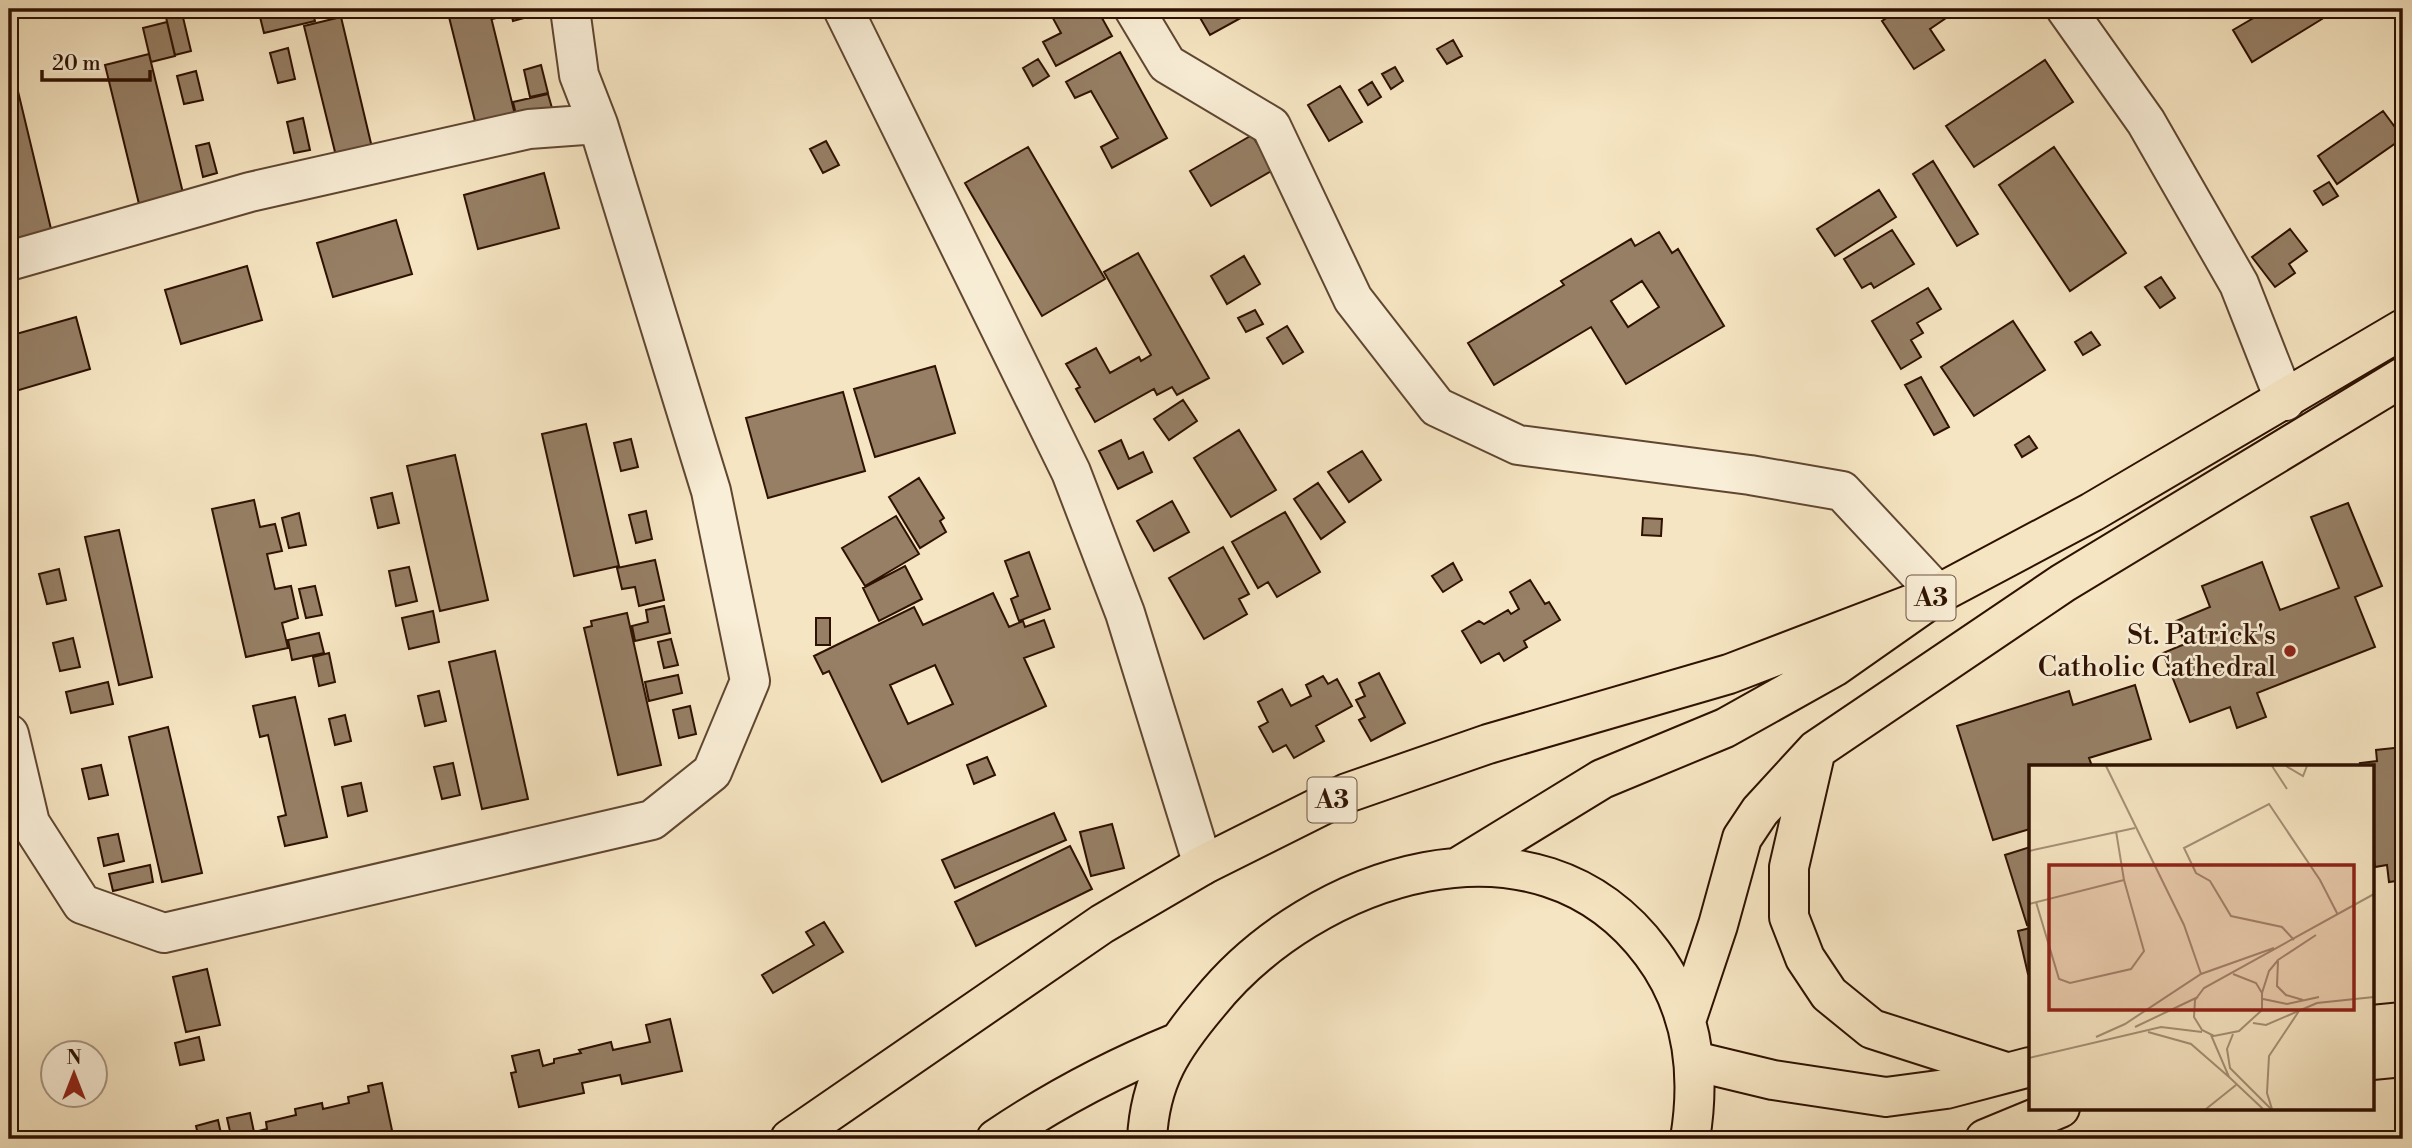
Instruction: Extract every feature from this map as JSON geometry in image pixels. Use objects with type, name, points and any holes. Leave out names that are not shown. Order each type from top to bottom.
[{"type":"main road","name":"A3","points":[[1460,866],[1602,779],[1725,728],[1834,667],[1938,594],[2092,512],[2285,401],[2403,329]]},
{"type":"main road","name":"A3","points":[[1687,1018],[1718,925],[1742,838],[1760,811],[1816,750],[2063,583],[2403,377]]},
{"type":"main road","name":"A3","points":[[790,1139],[1102,924],[1203,865],[1348,793],[1488,744],[1729,674],[1938,594]]},
{"type":"main road","points":[[1816,750],[1789,867],[1789,918],[1805,958],[1829,994],[1872,1029],[2018,1070]]},
{"type":"main road","name":"A3","points":[[1147,1139],[1159,1073],[1176,1043],[1229,977],[1279,935],[1335,902],[1396,879],[1460,866],[1509,867],[1557,879],[1601,902],[1638,934],[1667,973],[1687,1018],[1694,1061],[1696,1104],[1690,1139]]},
{"type":"main road","points":[[2374,1025],[2403,1023]]},
{"type":"main road","name":"A3","points":[[996,1139],[1034,1112],[1072,1090],[1176,1043]]},
{"type":"main road","points":[[2374,1060],[2403,1057]]},
{"type":"main road","points":[[1694,1061],[1773,1080],[1886,1097],[1946,1089],[2018,1070]]},
{"type":"main road","points":[[1992,1138],[2055,1110]]},
{"type":"street","points":[[9,734],[30,823],[82,904],[164,933],[652,820],[712,772],[750,681],[711,491],[598,124],[579,75],[570,9]]},
{"type":"street","points":[[843,9],[1071,472],[1125,613],[1203,865]]},
{"type":"street","points":[[1134,9],[1167,64],[1271,126],[1353,299],[1437,407],[1518,445],[1750,475],[1842,491],[1938,594]]},
{"type":"street","points":[[2066,9],[2146,122],[2239,284],[2285,401]]},
{"type":"street","points":[[9,261],[250,192],[530,129],[598,124]]},
{"type":"building","points":[[96,9],[122,9],[98,15]]},
{"type":"building","points":[[164,9],[181,9],[191,51],[175,55]]},
{"type":"building","points":[[258,9],[312,9],[315,21],[264,33]]},
{"type":"building","points":[[447,9],[489,9],[517,123],[478,133]]},
{"type":"building","points":[[490,9],[508,9],[509,15],[492,19]]},
{"type":"building","points":[[510,9],[529,9],[531,16],[513,21]]},
{"type":"building","points":[[1048,9],[1097,9],[1112,36],[1056,66],[1043,42],[1061,33]]},
{"type":"building","points":[[1195,9],[1257,9],[1210,35]]},
{"type":"building","points":[[1900,9],[1944,9],[1949,16],[1930,29],[1944,50],[1914,69],[1882,21]]},
{"type":"building","points":[[2269,9],[2316,9],[2322,19],[2252,62],[2233,30]]},
{"type":"building","points":[[341,17],[374,156],[338,164],[304,26]]},
{"type":"building","points":[[167,22],[175,56],[151,62],[143,28]]},
{"type":"building","points":[[1453,40],[1462,56],[1447,64],[1437,49]]},
{"type":"building","points":[[288,48],[295,79],[278,83],[270,53]]},
{"type":"building","points":[[1120,52],[1167,138],[1112,168],[1101,147],[1118,138],[1091,91],[1075,98],[1066,82]]},
{"type":"building","points":[[149,54],[184,197],[140,208],[105,65]]},
{"type":"building","points":[[1038,59],[1049,76],[1033,86],[1023,68]]},
{"type":"building","points":[[2045,60],[2073,102],[1974,167],[1946,126]]},
{"type":"building","points":[[541,65],[548,93],[530,97],[524,70]]},
{"type":"building","points":[[1395,67],[1403,81],[1391,89],[1382,74]]},
{"type":"building","points":[[196,71],[203,100],[184,104],[177,76]]},
{"type":"building","points":[[1372,82],[1381,97],[1368,105],[1359,90]]},
{"type":"building","points":[[16,83],[52,233],[11,242],[9,85]]},
{"type":"building","points":[[1340,86],[1362,122],[1329,141],[1308,105]]},
{"type":"building","points":[[548,94],[554,115],[518,123],[513,102]]},
{"type":"building","points":[[2383,111],[2403,138],[2337,184],[2318,156]]},
{"type":"building","points":[[303,118],[310,150],[294,153],[287,122]]},
{"type":"building","points":[[1252,135],[1273,170],[1211,206],[1190,171]]},
{"type":"building","points":[[826,141],[839,165],[823,173],[810,149]]},
{"type":"building","points":[[209,143],[217,173],[203,177],[196,146]]},
{"type":"building","points":[[1028,147],[1105,279],[1042,316],[965,183]]},
{"type":"building","points":[[2054,147],[2126,253],[2070,291],[1999,185]]},
{"type":"building","points":[[1933,161],[1978,234],[1957,246],[1913,174]]},
{"type":"building","points":[[544,173],[559,228],[478,249],[464,195]]},
{"type":"building","points":[[2329,182],[2338,196],[2323,205],[2314,191]]},
{"type":"building","points":[[1879,190],[1896,217],[1835,256],[1817,229]]},
{"type":"building","points":[[396,220],[412,274],[333,297],[317,243]]},
{"type":"building","points":[[2290,229],[2307,251],[2289,264],[2295,273],[2275,287],[2252,257]]},
{"type":"building","points":[[1892,230],[1914,264],[1874,288],[1871,283],[1862,288],[1844,259]]},
{"type":"building","points":[[1659,232],[1672,253],[1678,249],[1724,326],[1626,384],[1591,327],[1494,385],[1468,343],[1564,285],[1561,281],[1631,239],[1635,246]],"holes":[[[1642,281],[1659,307],[1628,327],[1611,301]]]},
{"type":"building","points":[[1138,253],[1209,378],[1177,395],[1172,387],[1157,395],[1154,389],[1095,422],[1076,389],[1080,387],[1066,364],[1096,348],[1110,373],[1139,357],[1141,361],[1151,355],[1104,272]]},
{"type":"building","points":[[1244,256],[1260,284],[1227,304],[1211,276]]},
{"type":"building","points":[[247,266],[262,320],[181,344],[165,290]]},
{"type":"building","points":[[2161,277],[2175,298],[2160,308],[2145,287]]},
{"type":"building","points":[[1928,288],[1941,309],[1917,323],[1923,333],[1911,340],[1921,357],[1901,369],[1872,321]]},
{"type":"building","points":[[1255,310],[1263,324],[1246,332],[1238,318]]},
{"type":"building","points":[[76,317],[90,369],[9,393],[9,336]]},
{"type":"building","points":[[2013,321],[2045,370],[1974,416],[1941,367]]},
{"type":"building","points":[[1287,326],[1303,352],[1283,364],[1267,338]]},
{"type":"building","points":[[2091,332],[2100,345],[2083,355],[2075,342]]},
{"type":"building","points":[[935,366],[955,433],[875,457],[854,389]]},
{"type":"building","points":[[1921,377],[1949,427],[1934,435],[1905,385]]},
{"type":"building","points":[[843,392],[865,471],[768,498],[746,418]]},
{"type":"building","points":[[1183,400],[1197,421],[1169,440],[1154,419]]},
{"type":"building","points":[[586,424],[619,566],[574,576],[542,434]]},
{"type":"building","points":[[1239,430],[1276,490],[1231,517],[1194,458]]},
{"type":"building","points":[[2029,436],[2037,448],[2022,457],[2015,445]]},
{"type":"building","points":[[631,439],[638,467],[621,471],[614,443]]},
{"type":"building","points":[[1121,440],[1129,459],[1143,452],[1152,472],[1118,489],[1099,451]]},
{"type":"building","points":[[1362,451],[1381,480],[1349,502],[1328,472]]},
{"type":"building","points":[[455,455],[488,600],[440,611],[407,466]]},
{"type":"building","points":[[919,478],[944,518],[940,521],[946,532],[920,548],[889,497]]},
{"type":"building","points":[[1318,483],[1345,522],[1321,539],[1294,499]]},
{"type":"building","points":[[392,493],[399,523],[378,528],[371,498]]},
{"type":"building","points":[[254,500],[260,527],[275,524],[282,551],[267,554],[275,589],[291,586],[298,618],[282,623],[288,648],[246,657],[212,509]]},
{"type":"building","points":[[1172,501],[1189,532],[1154,551],[1137,521]]},
{"type":"building","points":[[2348,503],[2382,586],[2355,597],[2375,647],[2257,693],[2266,717],[2237,728],[2230,707],[2190,722],[2163,653],[2185,644],[2176,621],[2210,607],[2202,586],[2262,562],[2280,610],[2339,588],[2311,517]]},
{"type":"building","points":[[646,511],[652,539],[636,543],[629,515]]},
{"type":"building","points":[[1285,512],[1320,572],[1277,597],[1268,582],[1258,588],[1232,542]]},
{"type":"building","points":[[299,513],[306,545],[289,548],[282,518]]},
{"type":"building","points":[[896,516],[919,554],[865,586],[842,548]]},
{"type":"building","points":[[1643,518],[1662,519],[1661,536],[1642,535]]},
{"type":"building","points":[[119,530],[152,677],[119,685],[85,537]]},
{"type":"building","points":[[1223,547],[1249,594],[1239,599],[1247,614],[1204,639],[1169,578]]},
{"type":"building","points":[[1029,552],[1050,609],[1019,621],[1011,599],[1018,596],[1005,561]]},
{"type":"building","points":[[655,560],[664,600],[639,606],[635,587],[622,589],[617,568]]},
{"type":"building","points":[[1453,563],[1462,580],[1443,592],[1432,576]]},
{"type":"building","points":[[905,566],[922,599],[879,621],[863,588]]},
{"type":"building","points":[[409,567],[417,601],[396,606],[389,571]]},
{"type":"building","points":[[59,569],[66,600],[47,604],[39,574]]},
{"type":"building","points":[[1530,580],[1545,604],[1549,602],[1560,620],[1524,641],[1527,647],[1504,661],[1499,653],[1481,663],[1462,631],[1479,621],[1484,624],[1508,610],[1511,614],[1519,609],[1510,592]]},
{"type":"building","points":[[315,586],[322,615],[306,618],[299,589]]},
{"type":"building","points":[[993,593],[1009,627],[1023,621],[1025,627],[1044,620],[1054,647],[1024,658],[1046,706],[882,782],[829,671],[823,674],[814,656],[914,607],[923,625]],"holes":[[[935,665],[953,704],[908,724],[890,685]]]},
{"type":"building","points":[[664,606],[670,633],[635,641],[632,626],[648,622],[646,610]]},
{"type":"building","points":[[433,611],[439,642],[409,649],[402,618]]},
{"type":"building","points":[[627,613],[661,765],[618,775],[584,628],[592,626],[591,621]]},
{"type":"building","points":[[816,618],[830,618],[830,645],[816,645]]},
{"type":"building","points":[[319,633],[324,653],[292,660],[288,640]]},
{"type":"building","points":[[73,638],[80,667],[60,671],[53,643]]},
{"type":"building","points":[[671,639],[678,665],[664,668],[658,642]]},
{"type":"building","points":[[495,651],[528,799],[482,809],[449,662]]},
{"type":"building","points":[[329,653],[335,682],[319,686],[313,657]]},
{"type":"building","points":[[1379,673],[1405,723],[1371,741],[1359,720],[1365,717],[1356,700],[1365,696],[1359,683]]},
{"type":"building","points":[[678,675],[682,693],[649,701],[645,682]]},
{"type":"building","points":[[1323,676],[1328,684],[1337,679],[1352,706],[1316,726],[1324,741],[1294,758],[1286,745],[1273,752],[1259,727],[1268,722],[1258,702],[1282,689],[1291,706],[1311,696],[1306,685]]},
{"type":"building","points":[[108,682],[113,704],[71,713],[66,692]]},
{"type":"building","points":[[2135,685],[2151,739],[2089,758],[2092,765],[2029,765],[2029,829],[1993,840],[1957,726],[2069,691],[2073,705]]},
{"type":"building","points":[[439,691],[446,721],[425,726],[418,696]]},
{"type":"building","points":[[295,697],[327,837],[285,846],[278,817],[286,815],[268,735],[260,737],[253,706]]},
{"type":"building","points":[[690,706],[696,734],[679,738],[673,710]]},
{"type":"building","points":[[345,715],[351,741],[335,745],[329,719]]},
{"type":"building","points":[[168,727],[202,873],[162,882],[129,737]]},
{"type":"building","points":[[2403,747],[2403,880],[2389,882],[2387,865],[2375,867],[2374,765],[2360,763],[2377,761],[2376,750]]},
{"type":"building","points":[[987,757],[995,775],[974,784],[967,765]]},
{"type":"building","points":[[453,763],[460,795],[442,799],[434,767]]},
{"type":"building","points":[[101,765],[108,795],[89,799],[82,769]]},
{"type":"building","points":[[361,783],[367,811],[348,816],[342,787]]},
{"type":"building","points":[[1054,813],[1066,840],[955,888],[942,860]]},
{"type":"building","points":[[1112,824],[1124,868],[1091,876],[1080,832]]},
{"type":"building","points":[[118,834],[124,861],[104,866],[98,838]]},
{"type":"building","points":[[1070,846],[1092,889],[976,946],[955,902]]},
{"type":"building","points":[[2029,847],[2027,925],[2005,855]]},
{"type":"building","points":[[150,865],[153,882],[113,891],[109,874]]},
{"type":"building","points":[[824,922],[843,952],[773,993],[762,975],[814,945],[806,932]]},
{"type":"building","points":[[2029,928],[2029,974],[2028,974],[2018,931]]},
{"type":"building","points":[[207,969],[220,1025],[186,1032],[173,977]]},
{"type":"building","points":[[670,1019],[682,1071],[622,1084],[620,1075],[582,1083],[584,1093],[519,1107],[511,1073],[516,1072],[512,1056],[539,1050],[543,1066],[554,1063],[554,1059],[581,1053],[579,1050],[611,1042],[613,1050],[650,1042],[646,1025]]},
{"type":"building","points":[[199,1037],[204,1060],[180,1065],[175,1043]]},
{"type":"building","points":[[382,1083],[393,1135],[373,1139],[199,1139],[196,1126],[218,1120],[222,1138],[231,1136],[227,1118],[250,1113],[254,1132],[267,1129],[266,1122],[296,1115],[295,1109],[322,1103],[323,1109],[349,1103],[348,1097],[369,1092],[368,1086]]},
{"type":"building","points":[[42,1134],[43,1139],[18,1139]]},
{"type":"place","name":"St. Patrick's Catholic Cathedral","points":[[2290,651]]}]
